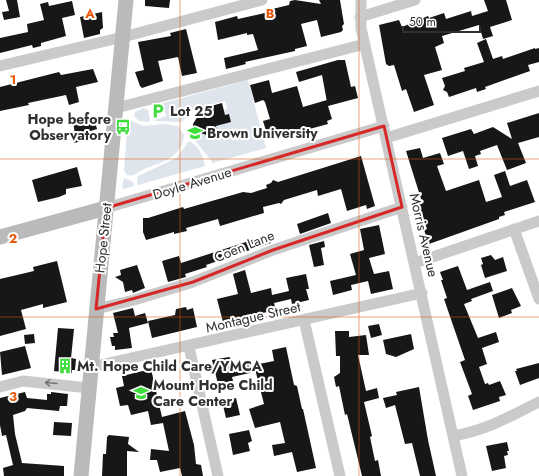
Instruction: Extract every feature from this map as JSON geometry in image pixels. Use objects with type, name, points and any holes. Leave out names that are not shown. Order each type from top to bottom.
[{"type":"main road","name":"Hope Street","points":[[81,476],[126,0]]},
{"type":"main road","name":"Doyle Avenue","points":[[0,237],[106,208]]},
{"type":"street","points":[[0,66],[123,37],[243,3],[262,0]]},
{"type":"street","name":"Morris Avenue","points":[[361,0],[360,17],[365,44],[462,476]]},
{"type":"street","points":[[360,17],[415,0]]},
{"type":"street","points":[[116,108],[365,44]]},
{"type":"street","points":[[386,138],[539,91]]},
{"type":"street","name":"Doyle Avenue","points":[[106,208],[384,126]]},
{"type":"street","name":"Coen Lane","points":[[96,309],[134,300],[193,282],[273,250],[402,206]]},
{"type":"street","points":[[415,263],[539,220]]},
{"type":"street","points":[[514,229],[539,299]]},
{"type":"street","name":"Montague Street","points":[[91,367],[422,293]]},
{"type":"street","points":[[304,320],[340,476]]},
{"type":"street","points":[[189,346],[218,476]]},
{"type":"street","points":[[0,387],[23,381],[89,388]]},
{"type":"street","points":[[453,436],[471,433],[496,424],[539,402]]},
{"type":"highlighted area","points":[[384,126],[402,207],[273,250],[193,282],[96,309],[106,208]]},
{"type":"shaded area","points":[[248,80],[266,148],[213,163],[188,132],[194,130],[203,132],[204,135],[217,132],[216,126],[231,122],[229,114],[225,115],[224,110],[227,109],[225,101],[192,109],[182,122],[153,121],[166,116],[163,103]]},
{"type":"shaded area","points":[[143,108],[148,110],[150,119],[149,122],[139,121],[134,116],[135,112]]},
{"type":"shaded area","points":[[128,119],[143,126],[164,124],[178,126],[184,135],[183,143],[180,149],[170,158],[134,175],[127,175],[124,170]]},
{"type":"shaded area","points":[[189,141],[200,151],[205,166],[138,185],[137,184],[138,176],[177,157]]},
{"type":"shaded area","points":[[124,178],[133,182],[134,186],[124,189],[122,187]]},
{"type":"building","points":[[6,0],[17,0],[20,17],[4,20],[2,12],[9,11]]},
{"type":"building","points":[[145,0],[170,0],[169,8],[145,6]]},
{"type":"building","points":[[295,0],[321,4],[319,0],[340,0],[344,24],[342,26],[343,30],[341,32],[321,37],[317,20],[301,24],[307,46],[295,49],[295,51],[245,62],[246,64],[226,69],[224,58],[258,50],[253,34],[247,35],[247,33],[218,40],[215,22],[237,16],[238,19],[269,12],[268,10],[289,5],[290,1]]},
{"type":"building","points":[[484,0],[506,0],[512,20],[490,27],[493,36],[483,39],[479,25],[442,36],[444,43],[435,47],[442,70],[424,75],[434,105],[414,112],[406,89],[402,91],[394,65],[389,66],[386,64],[379,25],[399,20],[402,27],[428,16],[429,18],[444,13],[446,19],[471,11],[472,16],[488,11]]},
{"type":"building","points":[[72,1],[75,15],[62,18],[66,36],[41,43],[41,46],[33,48],[32,45],[0,53],[0,38],[28,32],[27,24],[44,20],[40,4],[48,2],[49,6]]},
{"type":"building","points":[[102,12],[103,28],[100,30],[100,34],[84,38],[80,17]]},
{"type":"building","points":[[186,29],[197,73],[182,76],[178,57],[158,61],[163,81],[142,88],[135,72],[144,70],[138,42],[171,36],[170,33]]},
{"type":"building","points":[[486,39],[493,59],[502,56],[503,59],[539,48],[539,62],[528,65],[530,71],[485,87],[486,89],[477,92],[476,88],[449,97],[447,92],[443,90],[445,86],[442,78],[465,71],[464,68],[484,62],[477,43]]},
{"type":"building","points":[[338,60],[345,60],[351,87],[355,86],[358,98],[328,106],[332,119],[327,121],[328,124],[291,134],[290,130],[268,137],[263,121],[270,119],[265,102],[263,100],[255,103],[250,85],[269,80],[272,93],[297,86],[303,107],[327,100],[322,75],[299,82],[296,72]]},
{"type":"building","points":[[93,69],[98,82],[76,87],[79,102],[69,105],[66,95],[0,111],[0,87],[59,72],[61,75]]},
{"type":"building","points":[[222,103],[225,115],[229,114],[231,122],[216,126],[217,132],[206,135],[194,130],[193,124],[199,114],[212,111],[211,106]]},
{"type":"building","points":[[539,113],[539,137],[518,143],[526,163],[507,170],[497,145],[480,151],[481,154],[475,156],[478,166],[469,169],[463,151],[448,156],[442,138],[471,129],[474,134],[493,127],[512,139],[507,123]]},
{"type":"building","points":[[94,118],[97,129],[81,134],[82,141],[74,143],[72,135],[75,134],[73,122]]},
{"type":"building","points":[[420,148],[423,158],[440,153],[444,164],[437,166],[446,191],[479,180],[486,202],[502,197],[494,175],[505,171],[510,186],[527,180],[535,202],[504,212],[505,215],[499,217],[499,219],[429,244],[424,230],[427,229],[418,204],[422,202],[406,151]]},
{"type":"building","points":[[361,156],[375,206],[367,209],[366,205],[347,211],[341,189],[318,196],[317,190],[284,200],[281,204],[279,203],[263,207],[264,213],[220,226],[218,219],[186,228],[187,231],[174,234],[174,232],[146,240],[143,232],[143,218],[148,218],[183,207],[184,209],[243,192],[251,193],[267,188],[266,185],[271,183],[273,180],[278,182]]},
{"type":"building","points":[[77,167],[82,186],[66,189],[66,194],[38,202],[32,180]]},
{"type":"building","points":[[328,213],[331,223],[300,234],[297,224]]},
{"type":"building","points":[[379,225],[385,254],[369,258],[374,274],[389,271],[393,289],[371,294],[368,281],[351,285],[352,290],[333,295],[330,281],[356,275],[350,254],[364,250],[360,229]]},
{"type":"building","points":[[268,235],[271,243],[206,265],[207,267],[185,274],[186,277],[168,282],[162,261],[179,256],[181,263]]},
{"type":"building","points":[[324,241],[325,247],[321,248],[324,265],[314,267],[309,245]]},
{"type":"building","points":[[491,255],[495,260],[503,257],[507,271],[485,278],[481,265],[483,264],[481,258]]},
{"type":"building","points":[[57,261],[67,302],[43,308],[43,304],[21,310],[26,329],[0,336],[0,279],[34,271],[33,267]]},
{"type":"building","points":[[137,265],[145,288],[133,293],[132,290],[125,292],[123,282],[115,277],[121,275],[120,270]]},
{"type":"building","points":[[458,266],[467,290],[490,282],[493,291],[471,299],[472,301],[464,304],[478,338],[496,332],[499,342],[482,348],[487,364],[479,367],[485,384],[488,383],[489,385],[500,381],[506,395],[499,397],[500,401],[473,410],[468,396],[472,394],[460,362],[465,360],[444,299],[447,298],[440,272]]},
{"type":"building","points":[[245,270],[251,293],[271,288],[272,295],[289,291],[286,278],[306,274],[309,289],[306,289],[309,300],[292,304],[291,299],[274,303],[276,310],[223,322],[217,299],[238,294],[233,274]]},
{"type":"building","points":[[512,288],[521,306],[511,310],[512,313],[499,318],[492,295]]},
{"type":"building","points":[[186,307],[187,310],[193,308],[197,327],[152,338],[148,321],[175,315],[176,309]]},
{"type":"building","points":[[133,308],[135,316],[145,313],[148,323],[129,328],[132,348],[115,350],[115,346],[112,346],[110,337],[114,337],[113,333],[118,333],[113,313]]},
{"type":"building","points":[[379,324],[382,335],[371,338],[368,326]]},
{"type":"building","points":[[58,328],[74,329],[71,358],[76,359],[75,370],[72,370],[72,373],[54,371]]},
{"type":"building","points":[[335,331],[349,331],[349,337],[366,335],[369,355],[358,355],[366,391],[377,388],[379,398],[364,402],[372,436],[370,437],[375,461],[378,460],[381,476],[362,476],[347,414],[345,415],[339,386],[336,387],[334,377],[340,373],[340,356],[336,356]]},
{"type":"building","points":[[34,334],[35,343],[25,344],[24,335]]},
{"type":"building","points":[[411,334],[414,349],[396,357],[386,354],[383,340]]},
{"type":"building","points":[[25,346],[31,368],[2,375],[0,352]]},
{"type":"building","points":[[286,347],[294,385],[297,386],[303,409],[316,468],[297,472],[292,452],[274,456],[272,445],[285,443],[280,422],[255,428],[249,409],[264,404],[254,365],[274,361],[272,350]]},
{"type":"building","points":[[229,357],[232,359],[233,365],[251,360],[254,372],[232,377],[233,381],[218,384],[212,360]]},
{"type":"building","points":[[539,363],[539,378],[520,385],[515,371],[517,371],[516,369]]},
{"type":"building","points":[[151,369],[162,417],[185,411],[194,445],[196,464],[201,465],[203,476],[182,476],[180,468],[160,472],[157,460],[150,460],[151,449],[169,451],[163,423],[151,425],[148,411],[131,415],[128,405],[120,406],[116,388],[124,386],[122,376]]},
{"type":"building","points":[[419,387],[436,476],[420,476],[412,443],[405,444],[395,405],[386,408],[383,398],[397,395],[396,392]]},
{"type":"building","points":[[25,392],[27,398],[47,400],[47,394],[51,394],[51,392],[68,394],[67,406],[60,406],[59,411],[27,408],[25,411],[13,415],[15,434],[22,463],[64,466],[64,476],[4,476],[3,468],[13,465],[6,435],[2,436],[0,425],[0,398]]},
{"type":"building","points":[[236,398],[240,415],[226,418],[222,401]]},
{"type":"building","points":[[54,422],[72,423],[71,436],[53,435]]},
{"type":"building","points":[[249,430],[252,441],[248,443],[250,451],[233,455],[229,434]]},
{"type":"building","points":[[109,435],[129,437],[128,444],[139,452],[127,451],[127,476],[102,476],[103,454],[106,454],[107,437]]},
{"type":"building","points":[[507,442],[509,451],[507,451],[508,455],[504,456],[506,468],[492,471],[486,446]]},
{"type":"place","name":"Lot 25","points":[[158,111]]},
{"type":"place","name":"Hope before Observatory","points":[[123,127]]},
{"type":"place","name":"Brown University","points":[[195,133]]},
{"type":"place","name":"Mt. Hope Child Care/YMCA","points":[[65,366]]},
{"type":"place","name":"Mount Hope Child Care Center","points":[[141,393]]}]
